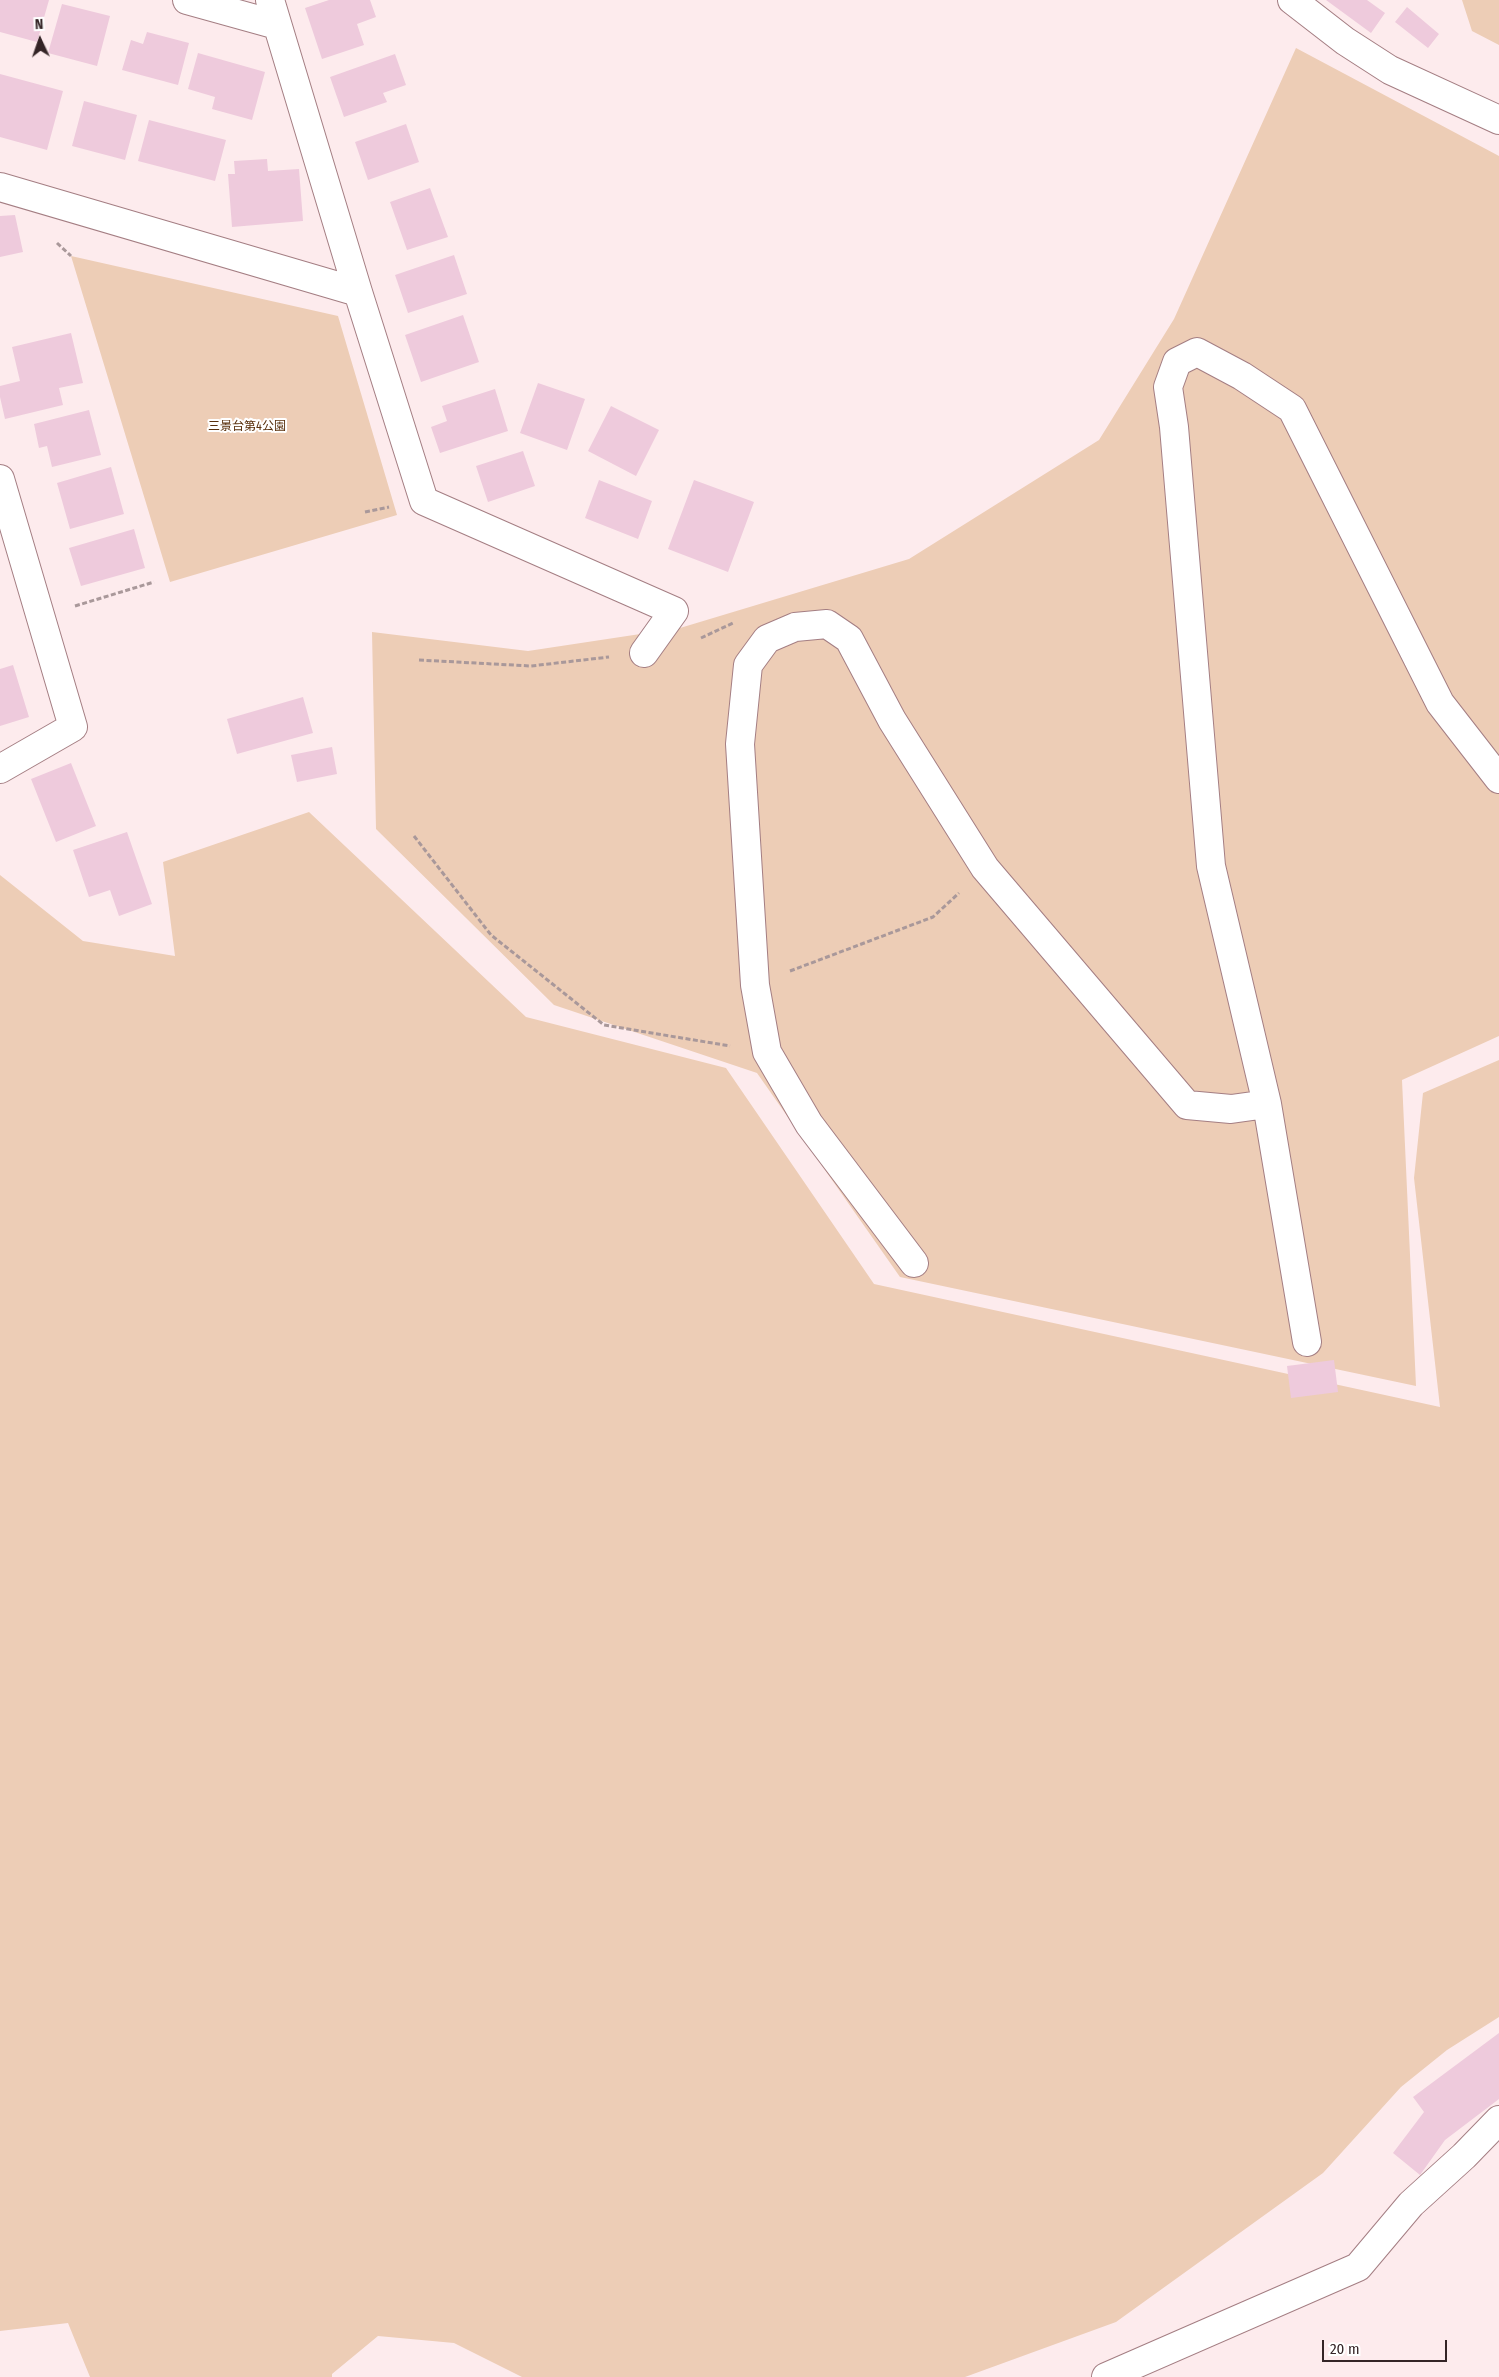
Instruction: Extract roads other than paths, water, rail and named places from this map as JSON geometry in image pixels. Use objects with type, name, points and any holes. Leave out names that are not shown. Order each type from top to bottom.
[{"type":"street","points":[[187,0],[274,12],[358,292],[424,501],[674,611],[644,653]]},
{"type":"street","points":[[1292,0],[1345,41],[1390,70],[1499,120]]},
{"type":"street","points":[[0,187],[358,292]]},
{"type":"street","points":[[1307,1342],[1267,1104],[1211,866],[1174,428],[1168,387],[1177,362],[1197,352],[1242,376],[1292,409],[1440,703],[1499,779]]},
{"type":"street","points":[[0,479],[73,727],[0,769]]},
{"type":"street","points":[[914,1263],[809,1124],[767,1052],[754,985],[740,744],[748,665],[767,639],[796,627],[828,624],[849,639],[892,720],[985,868],[1186,1105],[1231,1109],[1267,1104]]},
{"type":"street","points":[[1106,2377],[1358,2267],[1411,2204],[1464,2156],[1499,2120]]},
{"type":"park label","name":"三景台第4公園","points":[[247,427]]}]
